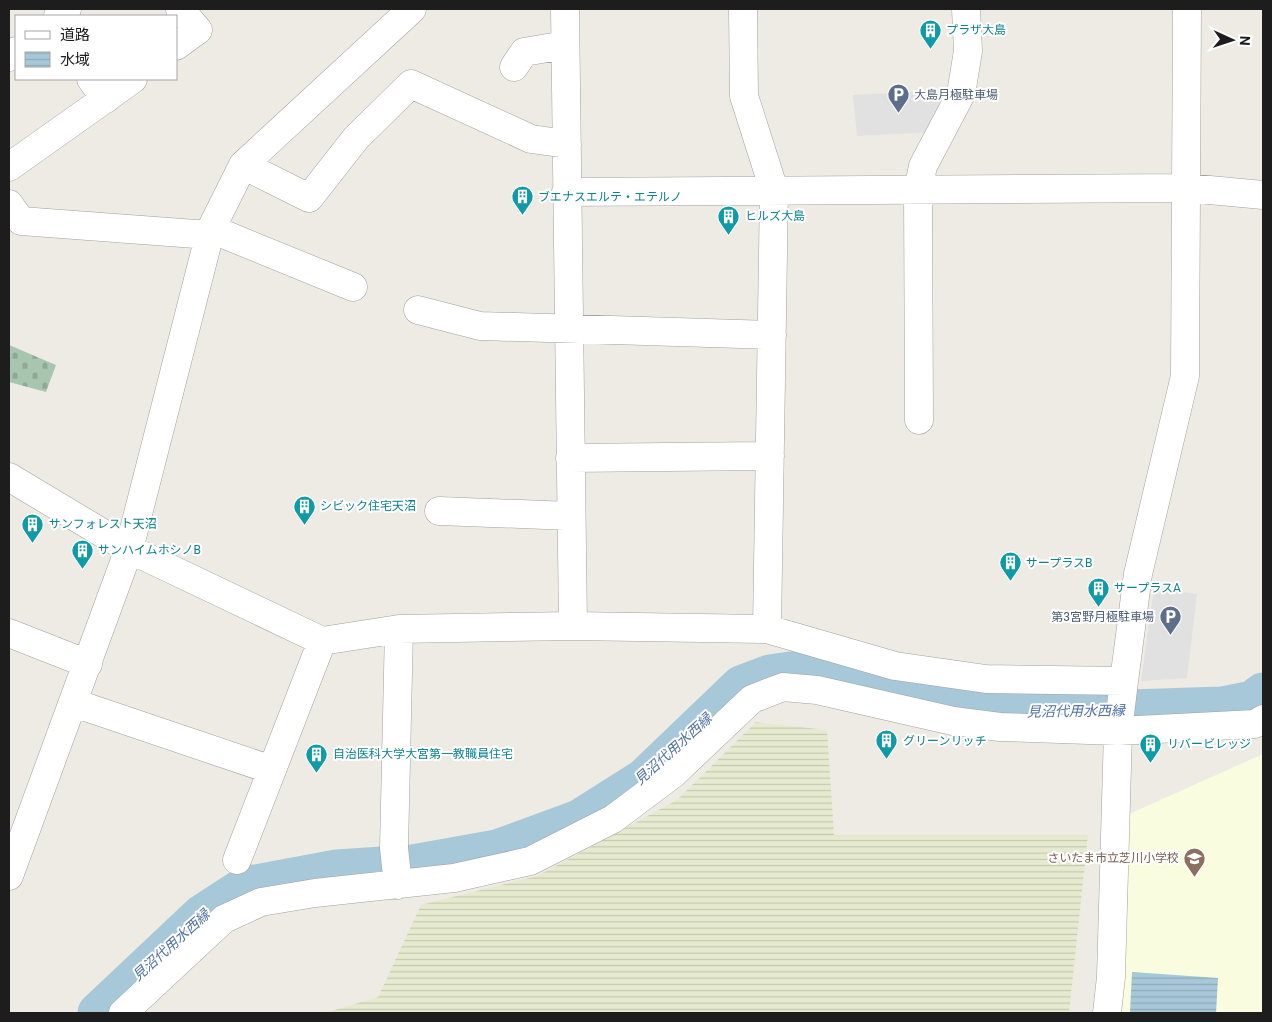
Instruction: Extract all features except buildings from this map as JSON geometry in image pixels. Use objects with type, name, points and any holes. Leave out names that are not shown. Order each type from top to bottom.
[{"type":"street","points":[[178,45],[198,30],[180,9]]},
{"type":"street","points":[[9,876],[17,831],[74,703],[129,549],[210,232],[243,165],[412,9]]},
{"type":"street","points":[[565,9],[573,626]]},
{"type":"street","points":[[744,9],[744,96],[774,190],[767,629]]},
{"type":"street","points":[[919,420],[918,190],[923,166],[961,94],[968,51],[966,9]]},
{"type":"street","points":[[1107,1013],[1112,977],[1118,731],[1124,681],[1138,574],[1185,376],[1188,188],[1187,9]]},
{"type":"street","points":[[514,67],[524,52],[565,45]]},
{"type":"street","points":[[9,167],[98,89],[130,80]]},
{"type":"street","points":[[243,165],[309,198],[356,138],[411,84],[531,139],[567,144]]},
{"type":"street","points":[[566,192],[1188,188],[1263,195]]},
{"type":"street","points":[[13,221],[210,232],[353,286]]},
{"type":"street","points":[[418,310],[480,326],[772,335]]},
{"type":"street","points":[[570,458],[770,456]]},
{"type":"street","points":[[9,477],[129,549],[322,641],[399,630],[573,626],[767,629],[895,666],[986,679],[1124,681]]},
{"type":"street","points":[[439,511],[571,516]]},
{"type":"street","points":[[398,885],[394,848],[399,630]]},
{"type":"street","points":[[9,633],[88,664]]},
{"type":"street","points":[[237,860],[322,641]]},
{"type":"street","points":[[123,1013],[224,920],[261,902],[315,893],[454,878],[530,861],[613,819],[673,774],[752,699],[783,687],[817,690],[953,721],[1048,730],[1118,731],[1255,724],[1263,719]]},
{"type":"street","points":[[74,703],[272,770]]},
{"type":"shaded area","name":"大島月極駐車場","points":[[952,90],[933,132],[857,136],[853,95]]},
{"type":"shaded area","name":"第3宮野月極駐車場","points":[[1154,589],[1197,594],[1187,678],[1141,681]]},
{"type":"shaded area","points":[[756,722],[827,730],[834,835],[1088,835],[1069,1013],[325,1013],[378,997],[421,905],[537,876],[677,800]]},
{"type":"shaded area","name":"さいたま市立芝川小学校","points":[[1263,754],[1263,1013],[1115,1013],[1129,814]]},
{"type":"green space","points":[[9,345],[56,365],[46,392],[9,382]]},
{"type":"water","points":[[1132,972],[1218,978],[1216,1013],[1130,1013]]},
{"type":"waterway","name":"見沼代用水西縁","points":[[98,1013],[202,915],[245,887],[337,870],[413,865],[497,850],[579,820],[644,779],[741,686],[770,675],[797,671],[973,709],[1039,713],[1222,707],[1252,701],[1263,693]]},
{"type":"place","name":"プラザ大島","points":[[930,49]]},
{"type":"place","name":"大島月極駐車場","points":[[898,114]]},
{"type":"place","name":"ブエナスエルテ・エテルノ","points":[[522,216]]},
{"type":"place","name":"ヒルズ大島","points":[[729,235]]},
{"type":"place","name":"シビック住宅天沼","points":[[304,525]]},
{"type":"place","name":"サンフォレスト天沼","points":[[33,543]]},
{"type":"place","name":"サンハイムホシノB","points":[[82,569]]},
{"type":"place","name":"サープラスB","points":[[1010,582]]},
{"type":"place","name":"サープラスA","points":[[1098,607]]},
{"type":"place","name":"第3宮野月極駐車場","points":[[1170,636]]},
{"type":"place","name":"グリーンリッチ","points":[[887,760]]},
{"type":"place","name":"リバービレッジ","points":[[1151,763]]},
{"type":"place","name":"自治医科大学大宮第一教職員住宅","points":[[317,773]]},
{"type":"place","name":"さいたま市立芝川小学校","points":[[1195,877]]}]
